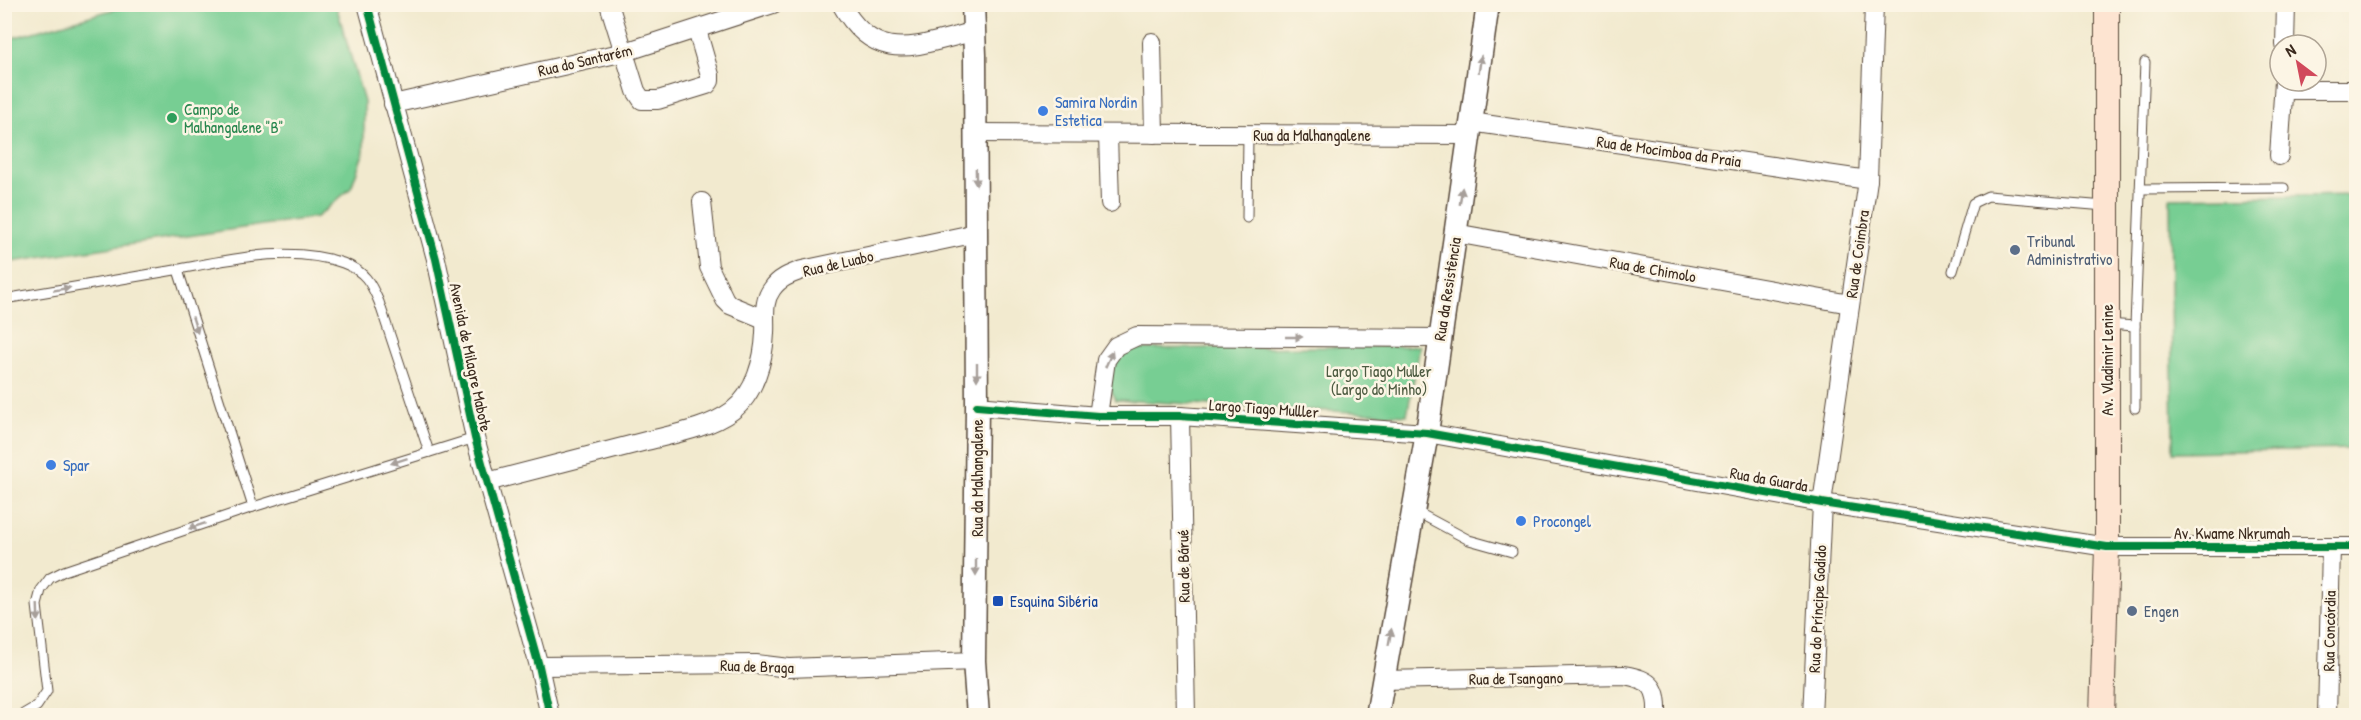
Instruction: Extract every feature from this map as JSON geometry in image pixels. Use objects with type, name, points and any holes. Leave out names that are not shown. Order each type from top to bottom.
[{"type":"main road","name":"Av. Vladimir Lenine","points":[[2102,716],[2107,547],[2107,4]]},
{"type":"street","name":"Avenida de Milagre Mabote","points":[[367,4],[436,259],[475,438],[539,666],[550,716]]},
{"type":"street","points":[[609,4],[638,96],[647,101],[658,100],[707,85],[710,81],[696,30]]},
{"type":"street","name":"Rua do Santarém","points":[[393,104],[625,52],[773,4]]},
{"type":"street","points":[[841,4],[861,33],[889,47],[906,48],[973,32]]},
{"type":"street","name":"Rua da Malhangalene","points":[[973,4],[977,406],[974,661],[978,716]]},
{"type":"street","name":"Rua da Resistência","points":[[1377,716],[1427,433],[1488,4]]},
{"type":"street","name":"Rua de Coimbra","points":[[1822,503],[1868,180],[1874,4]]},
{"type":"street","points":[[2285,33],[2286,4]]},
{"type":"street","points":[[1152,42],[1154,134]]},
{"type":"street","points":[[2328,88],[2356,90]]},
{"type":"street","points":[[2279,156],[2284,93]]},
{"type":"street","name":"Rua da Malhangalene","points":[[975,133],[1248,134],[1470,129]]},
{"type":"street","name":"Rua de Mocimboa da Praia","points":[[1470,129],[1868,180]]},
{"type":"street","points":[[1108,134],[1110,203]]},
{"type":"street","points":[[702,202],[709,267],[725,300],[730,305],[764,319]]},
{"type":"street","name":"Rua de Luabo","points":[[487,482],[672,434],[712,421],[733,410],[747,393],[755,377],[761,360],[766,302],[772,288],[784,277],[976,233]]},
{"type":"street","name":"Rua de Chimolo","points":[[1455,233],[1850,304]]},
{"type":"street","points":[[1098,416],[1106,360],[1116,346],[1137,336],[1439,338]]},
{"type":"street","name":"Largo Tiago Mulller","points":[[977,406],[1098,416],[1180,416],[1427,433]]},
{"type":"street","name":"Rua de Bárué","points":[[1180,416],[1186,716]]},
{"type":"street","name":"Rua da Guarda","points":[[1427,433],[1822,503],[2107,547]]},
{"type":"street","name":"Rua do Príncipe Godido","points":[[1812,716],[1822,503]]},
{"type":"street","name":"Av. Kwame Nkrumah","points":[[2107,547],[2356,547]]},
{"type":"street","name":"Rua Concórdia","points":[[2327,716],[2331,547]]},
{"type":"street","name":"Rua de Braga","points":[[539,666],[756,664],[789,668],[974,661]]},
{"type":"street","name":"Rua de Tsangano","points":[[1382,680],[1624,675],[1648,682],[1658,700],[1657,716]]},
{"type":"lane","points":[[2135,408],[2135,326],[2145,62]]},
{"type":"lane","points":[[1247,218],[1248,134]]},
{"type":"lane","points":[[2140,189],[2284,188]]},
{"type":"lane","points":[[1953,271],[1973,203],[1979,199],[1988,196],[2107,206]]},
{"type":"lane","points":[[4,299],[238,258],[280,254],[317,256],[346,264],[370,280],[429,452]]},
{"type":"lane","points":[[178,270],[253,507]]},
{"type":"lane","points":[[2107,324],[2135,326]]},
{"type":"lane","points":[[20,716],[37,706],[47,691],[37,604],[41,590],[50,578],[64,571],[253,507],[475,438]]},
{"type":"lane","points":[[1413,510],[1469,540],[1512,552]]},
{"type":"green space","points":[[129,5],[336,5],[364,102],[364,151],[351,188],[317,217],[5,263],[5,40]]},
{"type":"green space","points":[[2356,195],[2356,449],[2173,452],[2170,198]]},
{"type":"green space","name":"Largo Tiago Muller (Largo do Minho)","points":[[1420,346],[1407,415],[1115,400],[1108,381],[1113,353],[1127,349]]},
{"type":"cycle path","points":[[367,4],[436,259],[475,438],[539,666],[550,716]]},
{"type":"cycle path","points":[[977,406],[1098,416],[1180,416],[1427,433],[1822,503],[2107,547],[2356,547]]},
{"type":"place","name":"Samira Nordin Estetica","points":[[1043,111]]},
{"type":"place","name":"Campo de Malhangalene \"B\"","points":[[172,118]]},
{"type":"place","name":"Tribunal Administrativo","points":[[2015,250]]},
{"type":"place","name":"Spar","points":[[51,465]]},
{"type":"place","name":"Procongel","points":[[1521,521]]},
{"type":"place","name":"Esquina Sibéria","points":[[998,601]]},
{"type":"place","name":"Engen","points":[[2132,611]]}]
